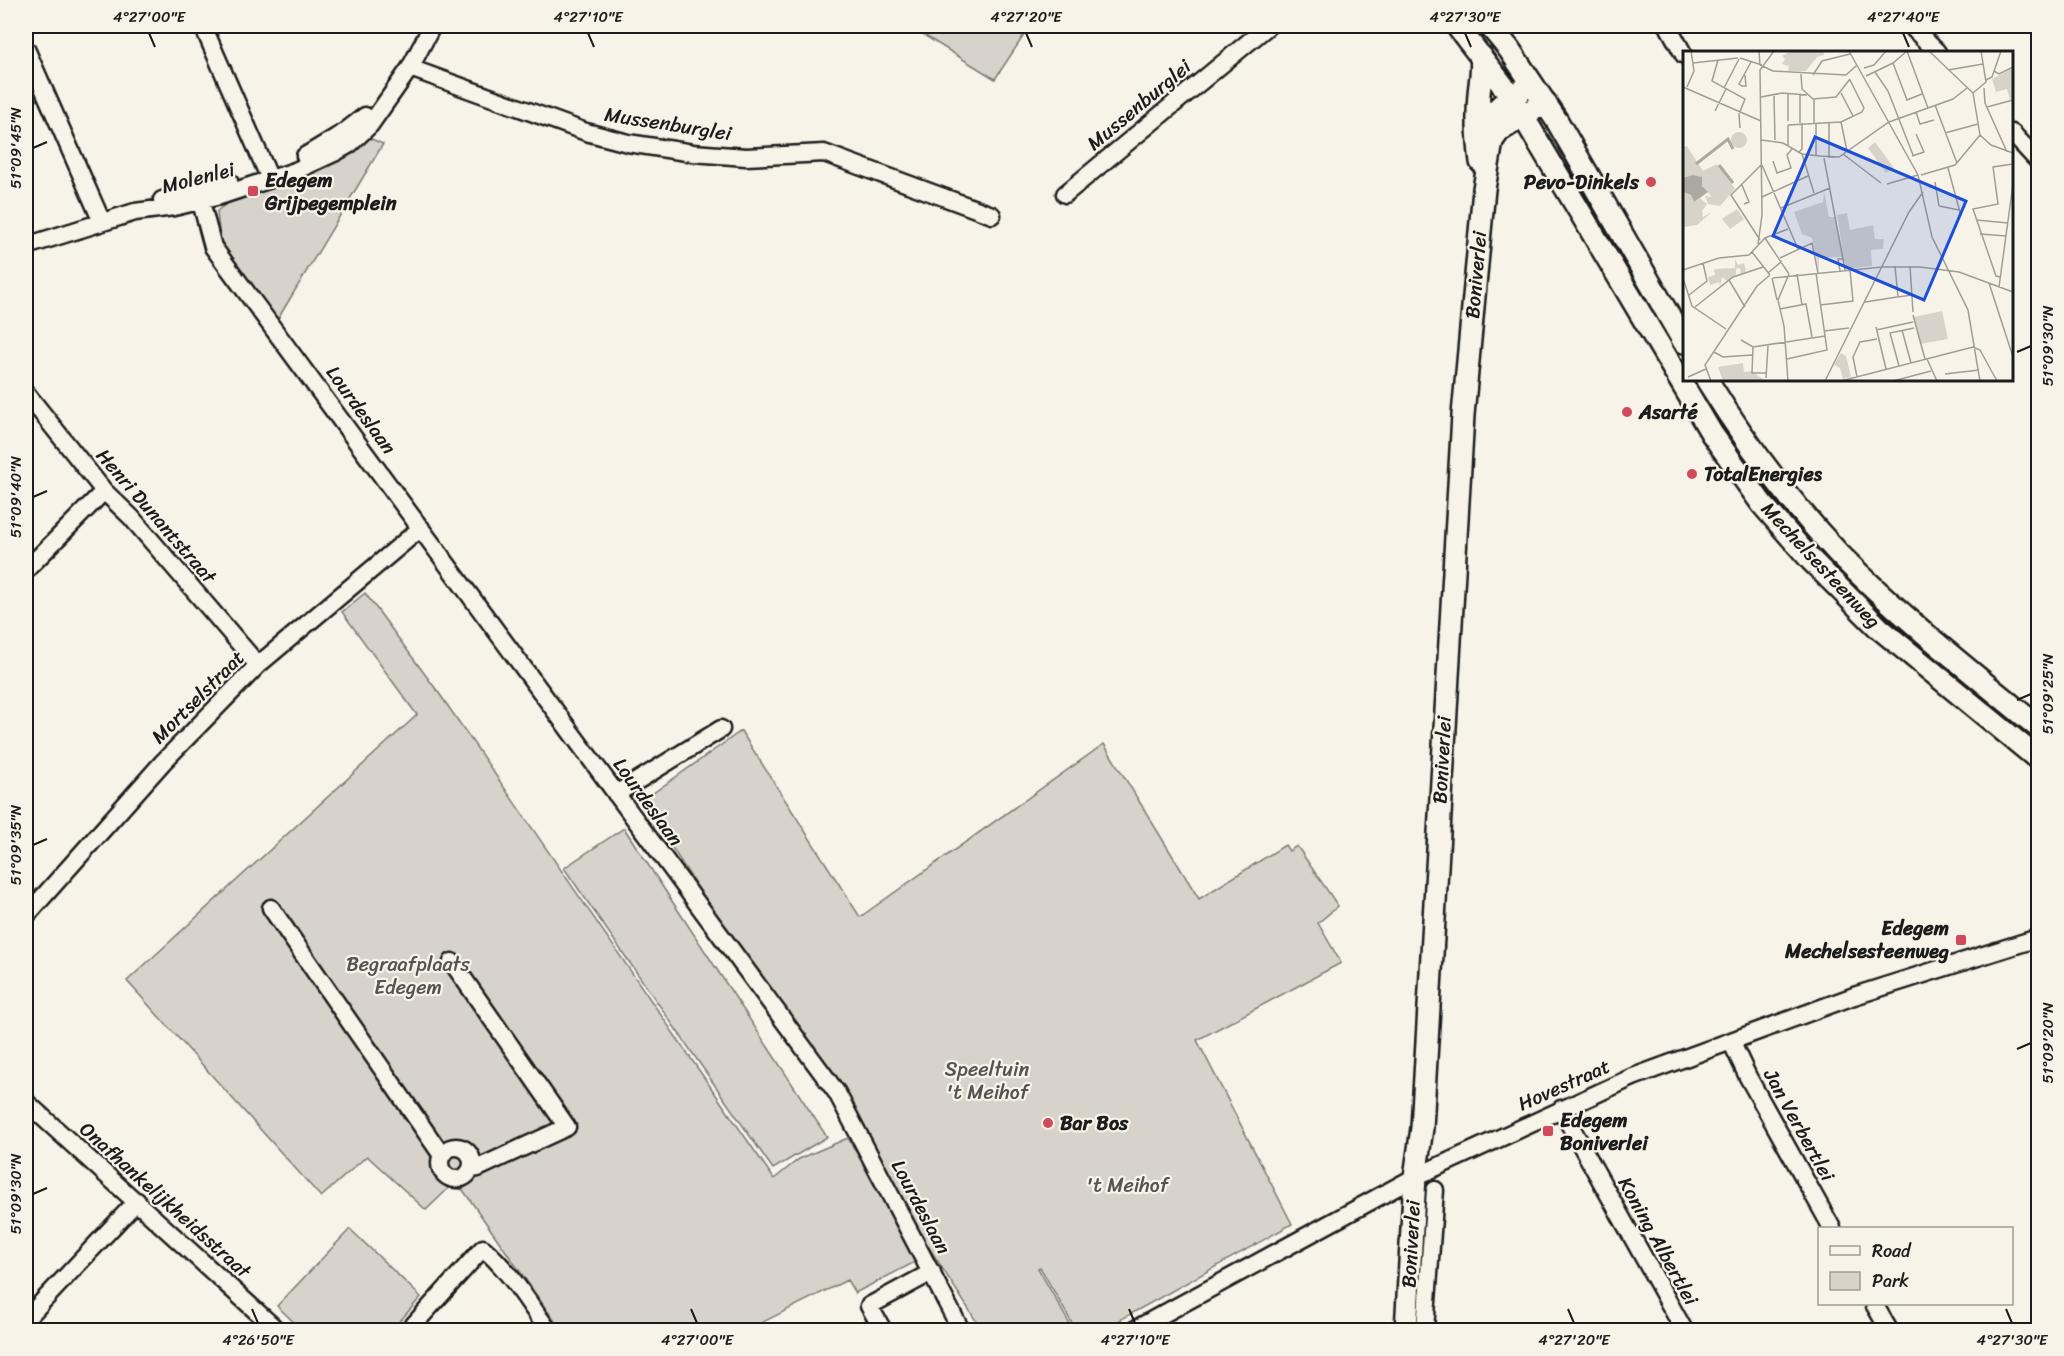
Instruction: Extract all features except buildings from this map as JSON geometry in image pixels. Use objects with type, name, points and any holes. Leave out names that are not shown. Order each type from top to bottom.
[{"type":"main road","name":"Mechelsesteenweg","points":[[1457,26],[1510,96],[1712,435],[1762,504],[1811,560],[1879,628],[2038,759]]},
{"type":"main road","points":[[1490,26],[1539,93],[1632,248],[1683,340]]},
{"type":"main road","name":"Boniverlei","points":[[1481,56],[1483,69],[1479,96],[1478,145],[1484,189]]},
{"type":"main road","name":"Boniverlei","points":[[1406,1330],[1415,1177],[1422,1128],[1463,416],[1484,189],[1492,141],[1499,132],[1522,115],[1539,93]]},
{"type":"main road","points":[[1479,126],[1510,96],[1539,93]]},
{"type":"main road","name":"Mechelsesteenweg","points":[[1708,381],[1742,435],[1787,494],[1840,554],[1910,621],[2038,727]]},
{"type":"street","points":[[203,26],[268,174]]},
{"type":"street","points":[[26,246],[135,212],[171,196],[268,174],[311,154],[386,101],[410,68],[432,26]]},
{"type":"street","name":"Mussenburglei","points":[[1065,194],[1268,26]]},
{"type":"street","points":[[1668,26],[1683,53]]},
{"type":"street","points":[[1911,26],[1936,51]]},
{"type":"street","points":[[26,49],[102,222]]},
{"type":"street","name":"Mussenburglei","points":[[410,68],[586,132],[628,143],[693,153],[746,157],[824,153],[992,215]]},
{"type":"street","points":[[2014,139],[2038,161]]},
{"type":"street","name":"Molenlei","points":[[135,212],[201,202],[268,174]]},
{"type":"street","name":"Lourdeslaan","points":[[201,202],[213,247],[268,318],[837,1093],[961,1330]]},
{"type":"street","name":"Henri Dunantstraat","points":[[26,393],[104,491],[131,517],[258,665]]},
{"type":"street","points":[[26,570],[104,491]]},
{"type":"street","name":"Mortselstraat","points":[[26,916],[163,762],[258,665],[421,528]]},
{"type":"street","points":[[616,794],[721,729]]},
{"type":"street","points":[[271,908],[441,1154]]},
{"type":"street","name":"Hovestraat","points":[[1134,1330],[1415,1177],[1561,1108],[1633,1077],[1854,996],[2038,938]]},
{"type":"street","points":[[452,962],[567,1127],[478,1168],[471,1169]]},
{"type":"street","name":"Jan Verbertlei","points":[[1731,1041],[1748,1077],[1831,1227]]},
{"type":"street","name":"Onafhankelijkheidsstraat","points":[[26,1102],[277,1330]]},
{"type":"street","name":"Koning Albertlei","points":[[1561,1108],[1684,1330]]},
{"type":"street","points":[[455,1146],[465,1149],[472,1158],[471,1169],[464,1177],[458,1179],[447,1177],[440,1169],[441,1154],[455,1146]]},
{"type":"street","name":"Boniverlei","points":[[1425,1330],[1435,1190]]},
{"type":"street","points":[[26,1319],[137,1201]]},
{"type":"street","points":[[409,1330],[483,1248],[495,1258],[511,1278],[548,1330]]},
{"type":"street","points":[[883,1330],[869,1306],[932,1272]]},
{"type":"street","points":[[1875,1305],[1889,1330]]},
{"type":"green space","points":[[909,26],[1030,26],[995,79]]},
{"type":"green space","points":[[365,136],[383,144],[276,322],[220,240],[217,211],[226,204]]},
{"type":"green space","name":"Begraafplaats Edegem","points":[[365,593],[441,696],[774,1179],[799,1159],[848,1138],[917,1261],[855,1293],[847,1280],[747,1330],[561,1330],[463,1190],[450,1187],[426,1210],[367,1156],[321,1197],[127,981],[417,715],[342,612]]},
{"type":"green space","points":[[741,731],[860,917],[1104,744],[1199,899],[1285,845],[1289,851],[1297,846],[1338,906],[1318,923],[1341,963],[1197,1040],[1292,1224],[1102,1330],[1076,1330],[1040,1267],[1038,1268],[1073,1330],[982,1330],[642,801]]},
{"type":"green space","points":[[624,828],[827,1137],[773,1169],[564,868]]},
{"type":"green space","points":[[350,1229],[421,1297],[392,1330],[302,1330],[277,1306]]},
{"type":"place","name":"Pevo-Dinkels","points":[[1651,182]]},
{"type":"place","name":"Edegem Grijpegemplein","points":[[253,191]]},
{"type":"place","name":"Asarté","points":[[1627,412]]},
{"type":"place","name":"TotalEnergies","points":[[1692,474]]},
{"type":"place","name":"Edegem Mechelsesteenweg","points":[[1961,940]]},
{"type":"place","name":"Bar Bos","points":[[1048,1123]]},
{"type":"place","name":"Edegem Boniverlei","points":[[1548,1131]]},
{"type":"park label","name":"Speeltuin 't Meihof","points":[[987,1080]]},
{"type":"park label","name":"'t Meihof","points":[[1127,1185]]}]
